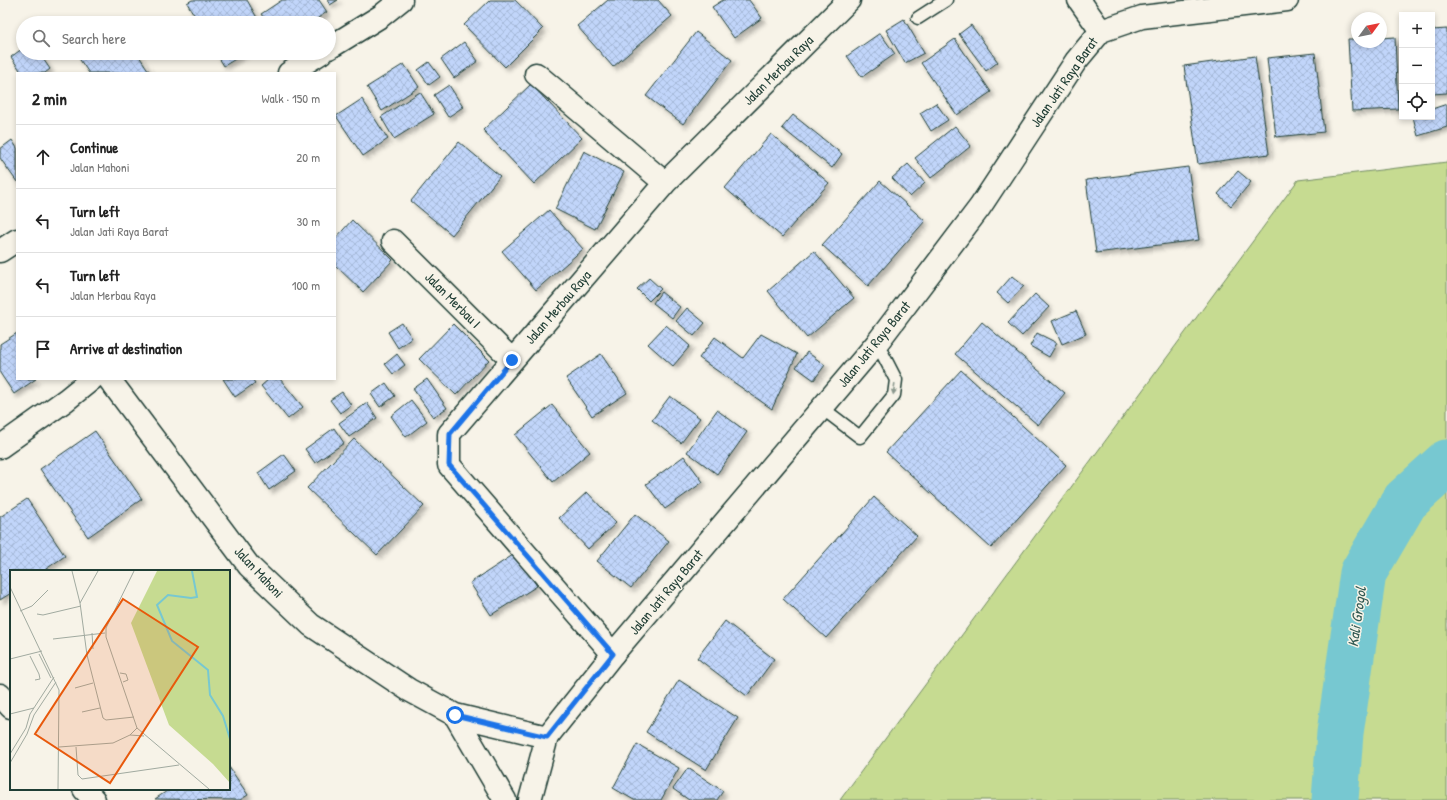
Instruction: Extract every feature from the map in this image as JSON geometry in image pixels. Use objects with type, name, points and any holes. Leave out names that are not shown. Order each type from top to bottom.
[{"type":"street","points":[[336,44],[381,16],[401,0]]},
{"type":"street","name":"Jalan Merbau Raya","points":[[613,654],[449,465],[450,434],[665,183],[849,0]]},
{"type":"street","points":[[1079,0],[1101,31]]},
{"type":"street","name":"Jalan Jati Raya Barat","points":[[530,800],[547,737],[613,654],[877,343],[980,207],[1076,61],[1101,31],[1142,17],[1288,0]]},
{"type":"street","points":[[290,72],[309,60]]},
{"type":"street","points":[[536,74],[665,183]]},
{"type":"street","points":[[0,251],[16,241]]},
{"type":"street","name":"Jalan Merbau I","points":[[393,241],[512,360]]},
{"type":"street","points":[[0,447],[66,400],[91,380]]},
{"type":"street","name":"Jalan Mahoni","points":[[109,380],[249,566],[311,626],[409,690],[455,715],[547,737]]},
{"type":"street","points":[[0,695],[10,706]]},
{"type":"street","points":[[455,715],[505,800]]},
{"type":"street","points":[[85,790],[94,800]]},
{"type":"lane","points":[[918,18],[946,0]]},
{"type":"lane","points":[[822,408],[860,436],[894,396],[896,380],[877,343]]},
{"type":"green space","points":[[1447,162],[1447,800],[840,800],[1298,180]]},
{"type":"building","points":[[192,0],[247,0],[256,16],[195,16],[187,3]]},
{"type":"building","points":[[282,0],[319,0],[327,12],[321,16],[262,16],[261,14]]},
{"type":"building","points":[[327,0],[338,0],[330,5]]},
{"type":"building","points":[[490,0],[515,0],[543,29],[505,67],[464,25]]},
{"type":"building","points":[[608,0],[658,0],[672,16],[613,67],[577,26]]},
{"type":"building","points":[[723,0],[749,0],[762,18],[734,38],[712,7]]},
{"type":"building","points":[[904,19],[924,53],[905,63],[886,30]]},
{"type":"building","points":[[971,25],[998,62],[986,71],[959,34]]},
{"type":"building","points":[[1447,29],[1447,93],[1435,94],[1435,30]]},
{"type":"building","points":[[696,32],[732,60],[683,124],[646,96]]},
{"type":"building","points":[[880,33],[895,54],[862,77],[847,56]]},
{"type":"building","points":[[1395,37],[1398,109],[1352,111],[1348,39],[1351,39],[1351,48],[1387,48],[1387,38]]},
{"type":"building","points":[[955,39],[991,92],[957,115],[921,63]]},
{"type":"building","points":[[464,42],[478,61],[454,78],[441,59]]},
{"type":"building","points":[[16,53],[16,60],[44,60],[50,69],[46,72],[21,72],[11,57]]},
{"type":"building","points":[[1315,53],[1324,132],[1276,137],[1267,58]]},
{"type":"building","points":[[1255,56],[1269,154],[1198,164],[1184,66]]},
{"type":"building","points":[[80,60],[142,60],[149,72],[88,72]]},
{"type":"building","points":[[220,60],[234,60],[224,66]]},
{"type":"building","points":[[429,62],[440,77],[429,85],[418,70]]},
{"type":"building","points":[[404,64],[419,87],[382,111],[367,87]]},
{"type":"building","points":[[531,84],[582,138],[534,184],[483,130]]},
{"type":"building","points":[[449,85],[463,107],[448,117],[434,95]]},
{"type":"building","points":[[420,92],[434,114],[394,139],[381,117]]},
{"type":"building","points":[[362,99],[388,139],[363,156],[336,116]]},
{"type":"building","points":[[936,103],[948,120],[931,131],[920,113]]},
{"type":"building","points":[[1447,104],[1447,127],[1418,136],[1414,120],[1435,120],[1435,108]]},
{"type":"building","points":[[793,115],[842,154],[832,168],[782,128]]},
{"type":"building","points":[[955,126],[971,146],[931,178],[915,158]]},
{"type":"building","points":[[771,134],[829,183],[782,237],[725,188]]},
{"type":"building","points":[[12,140],[16,146],[16,181],[0,158],[0,149]]},
{"type":"building","points":[[459,142],[500,176],[452,235],[411,201]]},
{"type":"building","points":[[584,151],[624,172],[595,229],[555,209]]},
{"type":"building","points":[[908,164],[925,183],[910,197],[892,178]]},
{"type":"building","points":[[1188,167],[1199,240],[1096,253],[1086,180]]},
{"type":"building","points":[[1238,171],[1251,182],[1231,206],[1218,194]]},
{"type":"building","points":[[880,181],[925,221],[868,286],[822,245]]},
{"type":"building","points":[[549,210],[583,249],[536,290],[502,251]]},
{"type":"building","points":[[352,220],[393,260],[363,292],[336,266],[336,238]]},
{"type":"building","points":[[814,251],[854,298],[807,338],[768,291]]},
{"type":"building","points":[[1012,276],[1024,286],[1008,303],[997,293]]},
{"type":"building","points":[[649,278],[661,289],[649,301],[637,289]]},
{"type":"building","points":[[661,292],[680,307],[672,318],[653,303]]},
{"type":"building","points":[[1035,294],[1049,307],[1022,336],[1008,323]]},
{"type":"building","points":[[687,308],[705,323],[694,336],[676,321]]},
{"type":"building","points":[[1076,311],[1086,334],[1062,344],[1052,321]]},
{"type":"building","points":[[982,322],[1065,393],[1038,425],[955,354]]},
{"type":"building","points":[[402,323],[412,338],[398,348],[388,332]]},
{"type":"building","points":[[453,324],[489,360],[456,395],[419,359]]},
{"type":"building","points":[[666,325],[690,346],[673,366],[648,344]]},
{"type":"building","points":[[1037,333],[1057,343],[1049,357],[1030,346]]},
{"type":"building","points":[[16,334],[16,380],[35,380],[14,394],[0,373],[0,344]]},
{"type":"building","points":[[761,334],[797,354],[772,409],[699,358],[715,337],[743,358]]},
{"type":"building","points":[[807,352],[825,365],[814,380],[796,367]]},
{"type":"building","points":[[397,354],[405,365],[393,374],[385,364]]},
{"type":"building","points":[[601,354],[627,393],[592,416],[566,378]]},
{"type":"building","points":[[961,370],[1066,465],[991,548],[886,452]]},
{"type":"building","points":[[427,379],[447,408],[433,417],[413,389]]},
{"type":"building","points":[[224,380],[253,380],[255,383],[235,397]]},
{"type":"building","points":[[268,380],[281,380],[303,407],[288,419],[261,386]]},
{"type":"building","points":[[386,383],[395,396],[380,407],[371,394]]},
{"type":"building","points":[[342,392],[351,405],[340,413],[330,400]]},
{"type":"building","points":[[670,396],[700,418],[681,443],[652,420]]},
{"type":"building","points":[[411,400],[427,421],[406,437],[391,416]]},
{"type":"building","points":[[367,403],[377,418],[349,437],[339,423]]},
{"type":"building","points":[[552,405],[590,452],[553,482],[515,435]]},
{"type":"building","points":[[717,410],[747,432],[717,474],[687,452]]},
{"type":"building","points":[[334,428],[344,443],[315,463],[305,449]]},
{"type":"building","points":[[95,431],[142,499],[88,537],[40,469]]},
{"type":"building","points":[[354,439],[424,506],[377,555],[307,488]]},
{"type":"building","points":[[284,454],[296,471],[269,490],[258,473]]},
{"type":"building","points":[[684,456],[703,482],[665,509],[646,484]]},
{"type":"building","points":[[587,492],[616,523],[588,549],[559,518]]},
{"type":"building","points":[[874,497],[917,536],[826,638],[783,599]]},
{"type":"building","points":[[27,499],[65,556],[44,570],[10,570],[10,594],[0,600],[0,517]]},
{"type":"building","points":[[635,514],[669,541],[631,588],[597,561]]},
{"type":"building","points":[[516,553],[537,586],[491,615],[470,583]]},
{"type":"building","points":[[725,621],[774,659],[747,696],[697,658]]},
{"type":"building","points":[[679,680],[738,718],[706,770],[646,732]]},
{"type":"building","points":[[637,744],[679,768],[661,800],[634,800],[613,788]]},
{"type":"building","points":[[230,768],[248,795],[240,800],[155,799],[168,790],[230,790]]},
{"type":"building","points":[[688,768],[723,791],[717,800],[689,800],[673,789]]},
{"type":"waterway","name":"Kali Grogol","points":[[1335,800],[1340,733],[1363,573],[1405,501],[1447,463]]},
{"type":"route","points":[[455,715],[547,737],[613,654],[449,465],[450,434],[512,360]]}]
